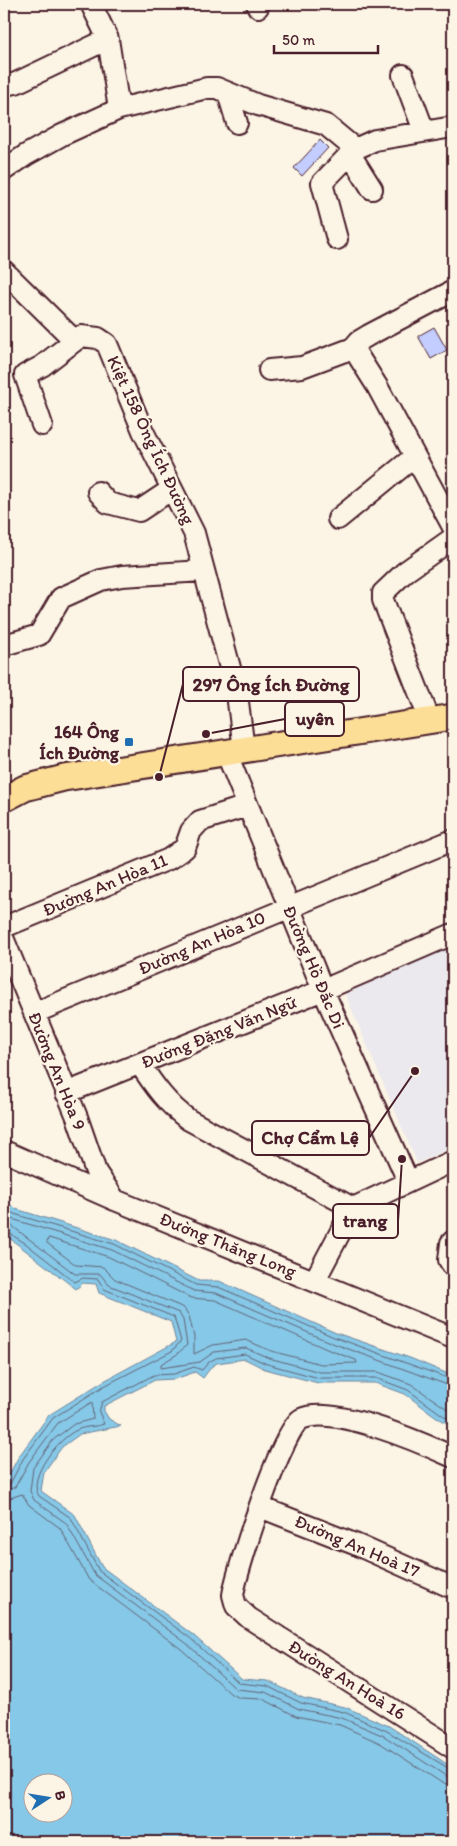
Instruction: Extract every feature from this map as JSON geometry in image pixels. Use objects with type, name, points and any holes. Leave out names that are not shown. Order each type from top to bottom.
[{"type":"main road","points":[[4,799],[25,788],[64,778],[442,719]]},
{"type":"street","points":[[91,4],[108,39],[119,108]]},
{"type":"street","points":[[4,84],[16,83],[108,39]]},
{"type":"street","points":[[403,75],[424,131]]},
{"type":"street","points":[[4,170],[55,139],[119,108],[207,88],[217,88],[258,105],[326,125],[353,152],[372,189]]},
{"type":"street","points":[[228,93],[237,123]]},
{"type":"street","points":[[337,239],[322,182],[353,152],[375,140],[453,126]]},
{"type":"street","points":[[4,271],[74,340],[42,366],[25,375],[42,425]]},
{"type":"street","points":[[269,370],[302,367],[353,348],[359,340],[453,291]]},
{"type":"street","name":"Kiệt 158 Ông Ích Đường","points":[[74,340],[81,336],[98,338],[107,344],[143,431],[194,534],[233,678],[235,751]]},
{"type":"street","points":[[353,348],[377,386],[414,457],[445,497],[453,527]]},
{"type":"street","points":[[338,519],[414,457]]},
{"type":"street","points":[[98,492],[108,503],[139,511],[172,489]]},
{"type":"street","points":[[442,719],[382,596],[384,590],[405,572],[439,550],[453,538]]},
{"type":"street","points":[[4,645],[39,635],[62,598],[101,580],[122,576],[203,571]]},
{"type":"street","name":"Đường Hồ Đắc Di","points":[[235,751],[247,806],[323,990],[408,1181]]},
{"type":"street","name":"Đường An Hòa 11","points":[[4,927],[169,859],[185,848],[190,831],[200,821],[247,806]]},
{"type":"street","name":"Đường An Hòa 10","points":[[34,1013],[288,906],[453,840]]},
{"type":"street","name":"Đường Đặng Văn Ngữ","points":[[66,1093],[323,990],[453,934]]},
{"type":"street","name":"Đường An Hòa 9","points":[[4,940],[96,1172],[115,1200]]},
{"type":"street","points":[[140,1064],[158,1091],[174,1109],[190,1120],[353,1208]]},
{"type":"street","name":"Đường Thăng Long","points":[[4,1151],[115,1200],[315,1280],[453,1338]]},
{"type":"street","points":[[315,1280],[353,1208],[408,1181],[453,1162]]},
{"type":"street","points":[[453,1241],[451,1243],[449,1260],[453,1266]]},
{"type":"street","points":[[260,1507],[288,1433],[302,1419],[316,1416],[368,1424],[453,1457]]},
{"type":"street","name":"Đường An Hoà 17","points":[[260,1507],[357,1544],[453,1588]]},
{"type":"street","name":"Đường An Hoà 16","points":[[260,1507],[234,1583],[234,1602],[240,1611],[453,1748]]},
{"type":"shaded area","points":[[453,946],[453,1147],[417,1163],[345,994]]},
{"type":"water","points":[[4,1200],[16,1209],[116,1240],[199,1281],[219,1281],[336,1333],[410,1358],[453,1376],[453,1425],[442,1421],[405,1394],[375,1383],[318,1383],[265,1369],[245,1359],[217,1363],[212,1366],[203,1378],[195,1372],[175,1379],[155,1380],[104,1406],[104,1411],[109,1419],[121,1426],[80,1434],[62,1447],[44,1472],[41,1491],[75,1515],[102,1567],[193,1635],[242,1679],[268,1681],[303,1698],[345,1707],[389,1726],[453,1768],[453,1842],[4,1842],[4,1484],[19,1456],[49,1415],[102,1382],[176,1342],[171,1322],[99,1293],[96,1284],[83,1283],[76,1289],[4,1234]]},
{"type":"building","points":[[320,140],[328,148],[302,176],[294,168]]},
{"type":"building","points":[[434,327],[447,350],[431,359],[418,336]]},
{"type":"place","name":"uyên","points":[[206,734]]},
{"type":"place","name":"164 Ông Ích Đường","points":[[129,742]]},
{"type":"place","name":"297 Ông Ích Đường","points":[[159,777]]},
{"type":"place","name":"Chợ Cẩm Lệ","points":[[415,1071]]},
{"type":"place","name":"trang","points":[[402,1159]]}]
